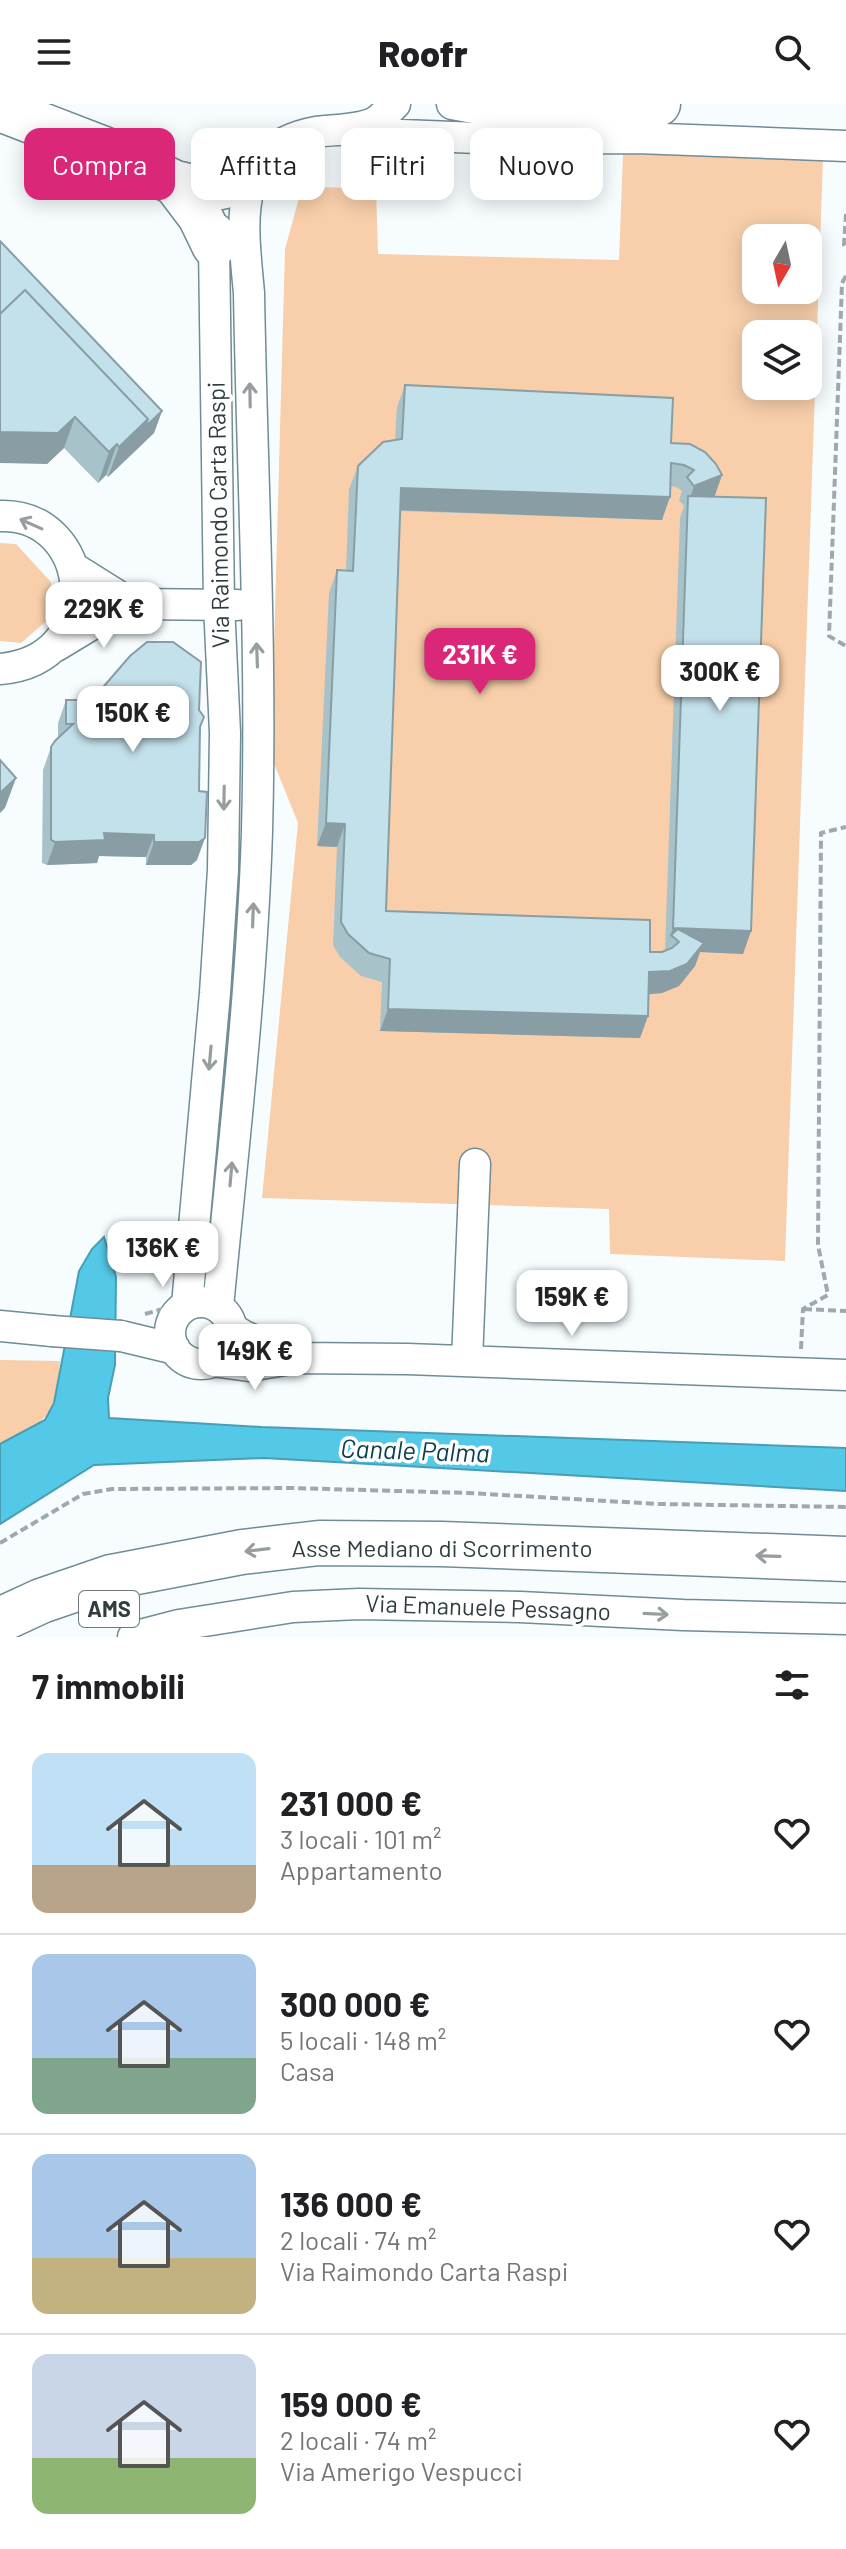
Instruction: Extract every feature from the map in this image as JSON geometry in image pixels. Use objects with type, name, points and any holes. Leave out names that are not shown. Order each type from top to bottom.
[{"type":"highway","points":[[0,109],[49,128]]},
{"type":"highway","points":[[529,128],[593,109],[647,121]]},
{"type":"highway","points":[[175,183],[191,187]]},
{"type":"highway","points":[[175,183],[200,216],[214,245]]},
{"type":"highway","name":"Asse Mediano di Scorrimento","points":[[0,1620],[41,1601],[111,1577],[242,1552],[319,1543],[442,1544],[846,1559]]},
{"type":"highway","name":"Asse Mediano di Scorrimento","points":[[32,1637],[128,1603],[288,1575],[372,1571],[846,1588]]},
{"type":"street","points":[[452,104],[517,128]]},
{"type":"street","name":"Via Raimondo Carta Raspi","points":[[277,128],[286,122],[311,115],[357,110],[382,114]]},
{"type":"street","points":[[382,114],[504,128]]},
{"type":"street","name":"Via Raimondo Carta Raspi","points":[[325,132],[382,114]]},
{"type":"street","points":[[647,121],[846,146]]},
{"type":"street","name":"Via Raimondo Carta Raspi","points":[[177,1309],[215,993],[223,870],[225,733],[219,604],[214,245],[223,200]]},
{"type":"street","name":"Via Raimondo Carta Raspi","points":[[225,1318],[253,933],[257,817],[249,293],[244,239],[246,200]]},
{"type":"street","points":[[0,516],[26,520],[43,529],[57,541],[72,567],[77,594],[74,613],[54,647]]},
{"type":"street","points":[[72,567],[131,604]]},
{"type":"street","points":[[0,669],[39,659],[109,614],[131,604],[255,606]]},
{"type":"street","points":[[467,1361],[475,1164]]},
{"type":"street","points":[[0,1326],[52,1331],[130,1325],[203,1302],[244,1336],[296,1358]]},
{"type":"street","points":[[175,1349],[170,1339],[177,1309]]},
{"type":"street","points":[[212,1361],[228,1348],[225,1318]]},
{"type":"street","points":[[130,1325],[175,1349],[191,1362],[212,1361],[249,1366],[296,1358],[467,1361],[846,1375]]},
{"type":"street","name":"Via Emanuele Pessagno","points":[[133,1637],[187,1624],[293,1607],[359,1604],[846,1619]]},
{"type":"street","points":[[785,1617],[823,1637]]},
{"type":"path","points":[[846,214],[846,249]]},
{"type":"path","points":[[846,276],[842,283],[829,636],[846,646]]},
{"type":"path","points":[[803,1309],[828,1295],[818,1245],[821,833],[846,827]]},
{"type":"path","points":[[130,1325],[162,1311],[177,1309]]},
{"type":"path","points":[[803,1309],[846,1311]]},
{"type":"path","points":[[800,1374],[803,1309]]},
{"type":"path","points":[[0,1543],[83,1494],[112,1489],[293,1488],[468,1493],[659,1504],[846,1507]]},
{"type":"shaded area","points":[[623,154],[823,158],[821,224],[742,224],[742,304],[818,304],[817,320],[742,320],[742,400],[815,400],[785,1261],[610,1254],[609,1209],[262,1198],[298,823],[271,756],[285,249],[298,200],[325,200],[325,187],[341,188],[341,200],[376,200],[378,254],[619,260]]},
{"type":"shaded area","points":[[0,543],[16,544],[51,582],[50,618],[21,643],[0,641]]},
{"type":"shaded area","points":[[0,1360],[60,1361],[56,1394],[47,1415],[29,1429],[0,1444]]},
{"type":"water","name":"Canale Palma","points":[[104,1237],[116,1277],[115,1365],[108,1398],[109,1418],[262,1427],[846,1448],[846,1491],[264,1458],[94,1465],[0,1524],[0,1444],[45,1420],[54,1403],[79,1271],[92,1249]]},
{"type":"building","points":[[0,241],[162,411],[145,427],[148,419],[25,290],[0,314]]},
{"type":"building","points":[[25,290],[148,419],[119,447],[117,444],[109,452],[75,417],[58,433],[0,432],[0,314]]},
{"type":"building","points":[[405,385],[673,398],[671,443],[690,444],[705,452],[722,475],[694,486],[687,477],[694,470],[671,463],[670,497],[401,488],[386,911],[650,920],[650,952],[672,948],[679,942],[671,935],[678,929],[704,943],[687,964],[670,971],[649,972],[648,1016],[388,1009],[390,959],[369,953],[348,934],[341,922],[345,824],[326,823],[337,570],[353,571],[358,466],[383,442],[402,439]]},
{"type":"building","points":[[688,496],[766,498],[751,931],[673,928]]},
{"type":"building","points":[[147,642],[173,642],[201,662],[199,710],[204,717],[200,727],[199,791],[207,792],[205,838],[199,842],[154,842],[154,835],[104,833],[105,840],[55,842],[51,840],[51,747],[73,724],[66,724],[66,700],[92,700],[130,656]]},
{"type":"building","points":[[0,760],[16,778],[0,793]]}]
